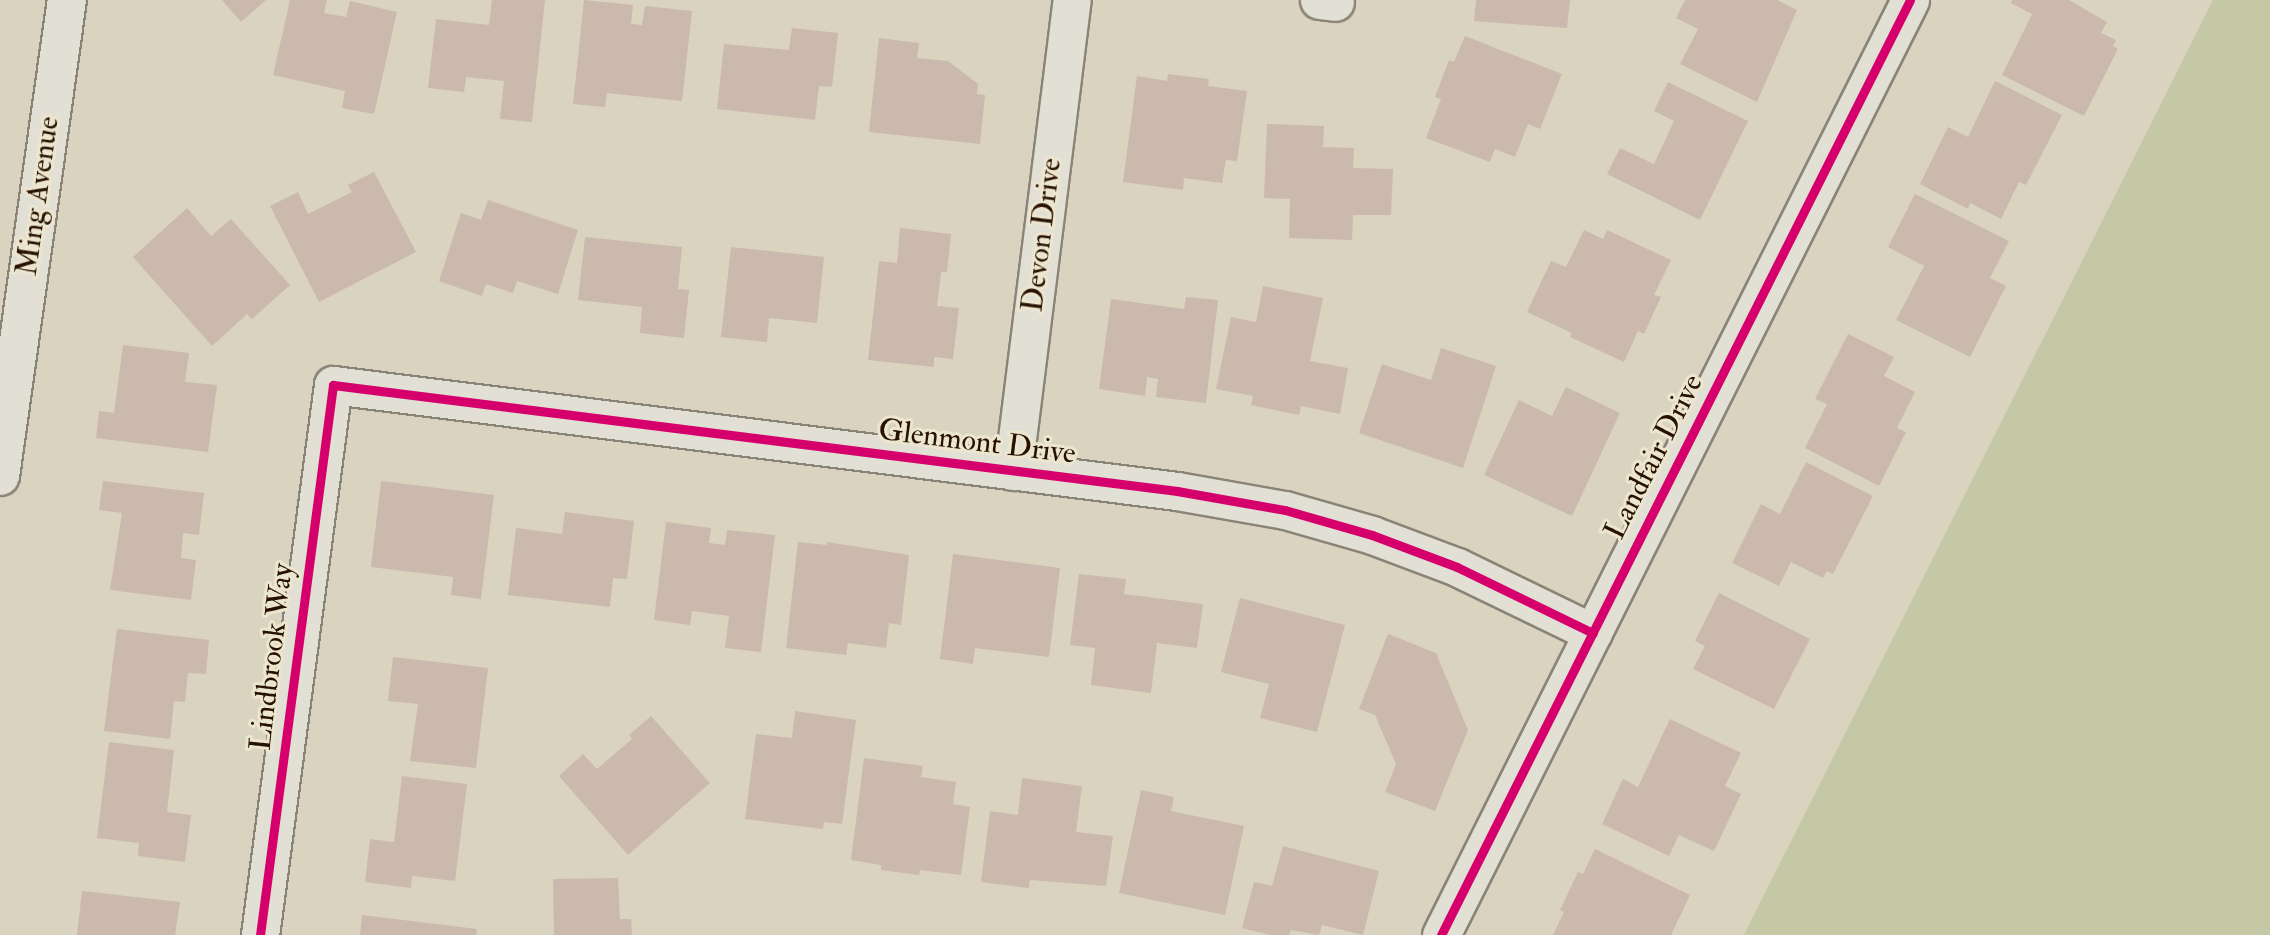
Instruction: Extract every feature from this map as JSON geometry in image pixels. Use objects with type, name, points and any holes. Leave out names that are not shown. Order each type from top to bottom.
[{"type":"main road","name":"Ming Avenue","points":[[0,476],[62,0]]},
{"type":"street","name":"Devon Drive","points":[[1013,471],[1072,0]]},
{"type":"street","name":"Landfair Drive","points":[[1441,935],[1910,0]]},
{"type":"street","name":"Glenmont Drive","points":[[333,386],[1177,491],[1284,510],[1372,535],[1457,567],[1593,633]]},
{"type":"street","name":"Lindbrook Way","points":[[260,935],[333,386]]},
{"type":"green space","points":[[2213,0],[2270,0],[2270,935],[1744,935]]},
{"type":"building","points":[[222,0],[266,0],[241,22]]},
{"type":"building","points":[[290,0],[327,0],[324,13],[346,17],[350,1],[397,12],[374,114],[342,108],[345,91],[273,75]]},
{"type":"building","points":[[492,0],[545,0],[532,122],[500,119],[504,81],[466,77],[464,92],[428,88],[436,19],[489,25]]},
{"type":"building","points":[[584,0],[633,5],[631,24],[642,25],[645,6],[692,11],[682,101],[607,93],[605,107],[573,104]]},
{"type":"building","points":[[1476,0],[1570,0],[1567,28],[1474,21]]},
{"type":"building","points":[[1685,0],[1777,0],[1797,10],[1757,102],[1680,64],[1698,29],[1676,18]]},
{"type":"building","points":[[2012,0],[2069,0],[2107,22],[2101,33],[2116,40],[2113,46],[2118,49],[2084,116],[2002,75],[2032,14],[2011,3]]},
{"type":"building","points":[[792,28],[838,33],[832,87],[819,86],[815,120],[717,109],[724,44],[789,50]]},
{"type":"building","points":[[1465,36],[1562,74],[1540,129],[1528,124],[1515,157],[1495,149],[1490,162],[1426,138],[1441,99],[1435,97],[1449,60],[1454,62]]},
{"type":"building","points":[[879,38],[919,43],[917,58],[948,61],[978,84],[977,94],[985,95],[980,144],[869,132]]},
{"type":"building","points":[[1168,74],[1209,79],[1208,86],[1247,91],[1237,161],[1226,160],[1222,183],[1184,178],[1183,190],[1123,182],[1137,76],[1167,81]]},
{"type":"building","points":[[1995,81],[2062,115],[2026,185],[2019,182],[2001,219],[1970,203],[1968,209],[1920,184],[1948,127],[1968,137]]},
{"type":"building","points":[[1668,82],[1748,121],[1700,220],[1607,174],[1620,148],[1654,164],[1674,121],[1654,111]]},
{"type":"building","points":[[1267,124],[1324,126],[1323,147],[1354,148],[1353,168],[1393,169],[1391,215],[1353,215],[1352,240],[1289,238],[1290,199],[1264,198]]},
{"type":"building","points":[[374,172],[416,252],[319,302],[270,206],[298,192],[308,214],[352,192],[348,185]]},
{"type":"building","points":[[1915,194],[2009,241],[1990,278],[2006,286],[1970,357],[1896,320],[1924,266],[1888,247]]},
{"type":"building","points":[[488,200],[578,230],[558,294],[517,281],[513,293],[486,284],[482,296],[439,281],[461,213],[481,220]]},
{"type":"building","points":[[187,208],[211,236],[231,219],[290,285],[252,319],[247,314],[212,346],[133,257]]},
{"type":"building","points":[[900,228],[951,234],[947,272],[941,272],[937,306],[959,308],[953,359],[934,357],[934,367],[868,360],[879,261],[897,263]]},
{"type":"building","points":[[1584,230],[1603,239],[1607,230],[1671,260],[1654,295],[1661,297],[1644,334],[1638,331],[1624,362],[1570,337],[1572,333],[1527,312],[1551,261],[1566,267]]},
{"type":"building","points":[[585,237],[682,247],[678,289],[689,290],[684,338],[640,333],[642,307],[578,300]]},
{"type":"building","points":[[731,247],[824,257],[817,323],[769,318],[767,342],[721,337]]},
{"type":"building","points":[[1263,286],[1323,298],[1310,361],[1348,368],[1340,414],[1301,406],[1299,415],[1251,405],[1253,396],[1216,389],[1231,317],[1256,322]]},
{"type":"building","points":[[1186,297],[1218,300],[1206,403],[1156,397],[1158,379],[1147,377],[1145,396],[1099,389],[1111,299],[1184,309]]},
{"type":"building","points":[[1848,334],[1894,357],[1884,376],[1915,392],[1897,428],[1906,432],[1879,486],[1805,448],[1827,404],[1815,399]]},
{"type":"building","points":[[123,345],[189,353],[185,382],[217,385],[208,452],[96,438],[99,411],[114,413]]},
{"type":"building","points":[[1441,348],[1496,366],[1463,468],[1359,433],[1382,364],[1431,380]]},
{"type":"building","points":[[1566,387],[1620,413],[1572,516],[1484,475],[1519,400],[1552,416]]},
{"type":"building","points":[[1806,462],[1873,496],[1833,574],[1827,571],[1823,578],[1791,562],[1779,586],[1732,563],[1761,504],[1780,514]]},
{"type":"building","points":[[103,481],[204,493],[199,535],[183,533],[181,558],[196,560],[191,600],[110,590],[122,513],[99,510]]},
{"type":"building","points":[[381,481],[494,495],[481,599],[451,595],[453,577],[371,567]]},
{"type":"building","points":[[565,512],[634,521],[627,579],[613,578],[610,607],[508,595],[516,528],[562,534]]},
{"type":"building","points":[[666,522],[711,528],[709,543],[725,545],[727,530],[775,535],[761,652],[725,648],[729,616],[692,611],[690,625],[654,620]]},
{"type":"building","points":[[798,542],[827,545],[827,542],[909,555],[901,625],[889,623],[886,648],[848,643],[846,655],[786,648]]},
{"type":"building","points":[[953,554],[1060,568],[1049,657],[975,648],[973,664],[940,659]]},
{"type":"building","points":[[1079,574],[1126,579],[1124,594],[1203,604],[1197,648],[1157,643],[1151,693],[1091,685],[1095,648],[1070,645]]},
{"type":"building","points":[[1719,593],[1810,639],[1774,709],[1693,669],[1705,646],[1695,641]]},
{"type":"building","points":[[1240,598],[1345,625],[1317,732],[1260,718],[1269,684],[1221,672]]},
{"type":"building","points":[[117,629],[209,640],[206,674],[188,673],[185,702],[174,701],[170,739],[104,731]]},
{"type":"building","points":[[1388,634],[1436,653],[1468,730],[1435,811],[1385,792],[1396,764],[1375,715],[1359,709]]},
{"type":"building","points":[[393,657],[488,668],[476,768],[410,761],[418,704],[388,701]]},
{"type":"building","points":[[795,711],[856,720],[842,824],[824,822],[823,829],[745,819],[756,734],[792,738]]},
{"type":"building","points":[[651,716],[710,783],[628,855],[559,776],[583,754],[597,769],[632,739],[629,735]]},
{"type":"building","points":[[1670,719],[1741,753],[1725,786],[1741,794],[1714,851],[1679,835],[1669,856],[1602,824],[1623,779],[1638,787]]},
{"type":"building","points":[[109,742],[174,750],[167,812],[191,815],[185,862],[138,856],[139,843],[97,838]]},
{"type":"building","points":[[864,758],[923,766],[921,777],[956,782],[953,804],[970,807],[961,875],[920,870],[919,875],[881,870],[881,865],[851,860]]},
{"type":"building","points":[[402,776],[467,784],[455,881],[412,876],[411,888],[365,882],[370,839],[394,842]]},
{"type":"building","points":[[1022,778],[1082,786],[1076,832],[1113,836],[1106,886],[1030,880],[1029,888],[981,882],[990,811],[1018,815]]},
{"type":"building","points":[[1141,790],[1174,797],[1171,811],[1244,826],[1225,915],[1119,893]]},
{"type":"building","points":[[1283,846],[1379,871],[1363,935],[1322,925],[1319,935],[1291,930],[1289,935],[1270,935],[1242,928],[1254,882],[1272,886]]},
{"type":"building","points":[[1595,849],[1690,895],[1671,935],[1553,935],[1564,912],[1560,910],[1578,872],[1583,874]]},
{"type":"building","points":[[618,878],[620,919],[631,919],[632,935],[554,935],[553,879]]},
{"type":"building","points":[[82,891],[180,902],[175,935],[77,935]]},
{"type":"building","points":[[362,915],[477,929],[476,935],[360,935]]},
{"type":"cycle path","points":[[1441,935],[1910,0]]},
{"type":"cycle path","points":[[260,935],[333,385],[1177,491],[1285,510],[1372,535],[1457,567],[1593,633]]}]
